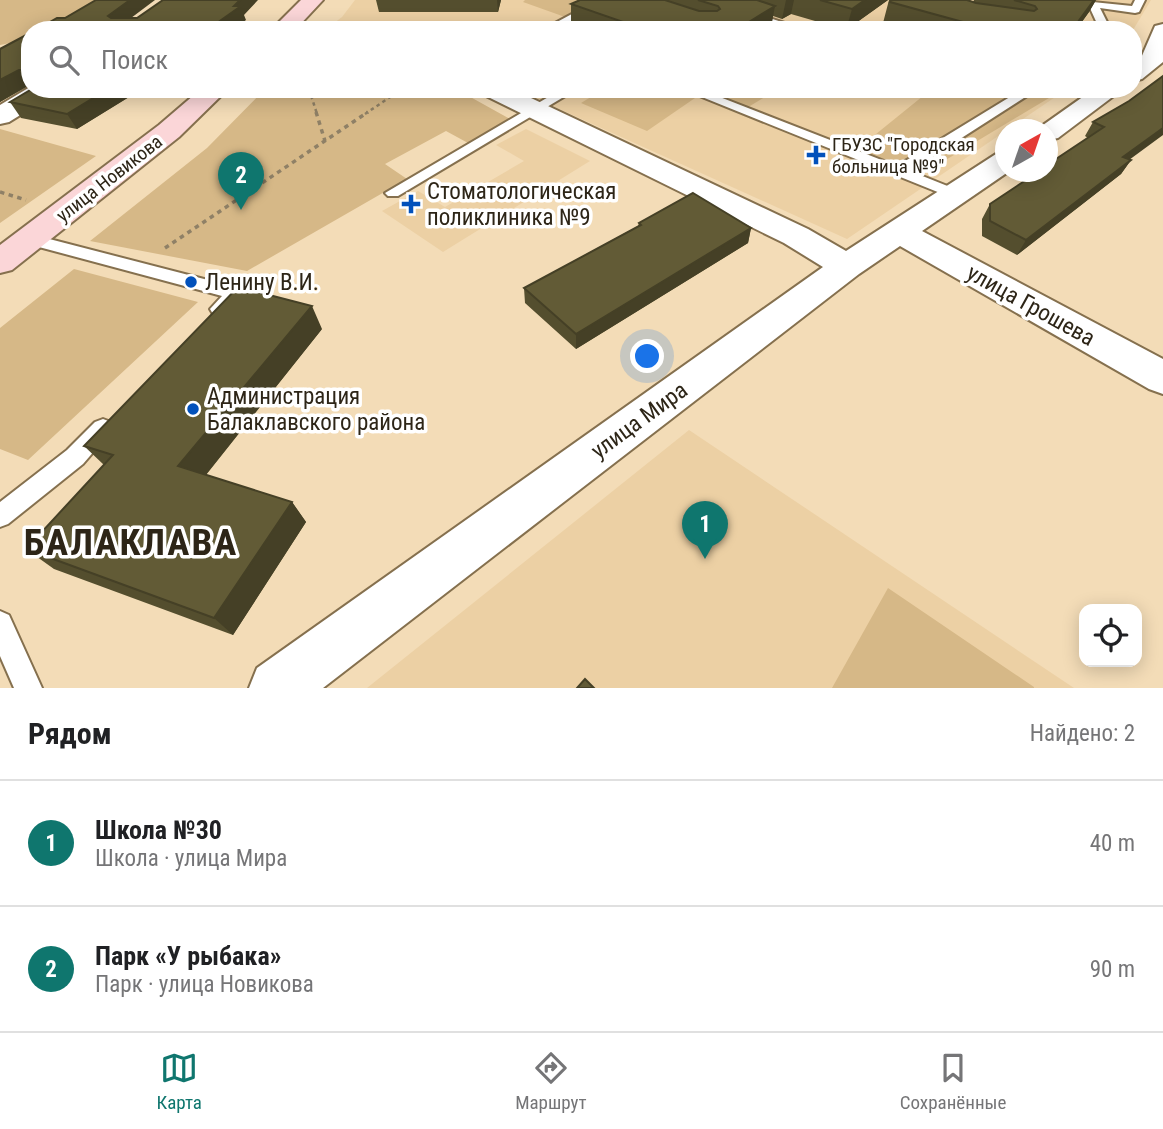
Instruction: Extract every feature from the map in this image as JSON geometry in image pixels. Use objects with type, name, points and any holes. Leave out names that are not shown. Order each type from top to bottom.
[{"type":"main road","points":[[291,21],[313,0]]},
{"type":"main road","name":"улица Новикова","points":[[0,262],[169,131],[206,98]]},
{"type":"street","points":[[1149,67],[1163,31]]},
{"type":"street","points":[[0,116],[30,98]]},
{"type":"street","points":[[525,98],[547,104],[796,236],[847,266]]},
{"type":"street","points":[[1058,125],[1098,98]]},
{"type":"street","name":"улица Мира","points":[[277,688],[847,266],[995,167]]},
{"type":"street","name":"улица Грошева","points":[[899,232],[1163,378]]},
{"type":"lane","points":[[565,21],[606,0]]},
{"type":"lane","points":[[704,0],[772,21]]},
{"type":"lane","points":[[1078,0],[1135,10],[1140,0]]},
{"type":"lane","points":[[1093,4],[1102,21]]},
{"type":"lane","points":[[393,193],[557,98]]},
{"type":"lane","points":[[722,98],[955,194]]},
{"type":"lane","points":[[900,171],[1016,98]]},
{"type":"lane","points":[[30,239],[234,293],[206,322]]},
{"type":"lane","points":[[0,516],[75,457],[113,418]]},
{"type":"lane","points":[[0,624],[25,687]]},
{"type":"path","points":[[312,98],[325,141]]},
{"type":"path","points":[[137,267],[389,98]]},
{"type":"path","points":[[547,104],[627,98]]},
{"type":"path","points":[[0,192],[38,204]]},
{"type":"shaded area","points":[[0,0],[104,0],[66,21],[21,21],[21,41],[0,45]]},
{"type":"shaded area","points":[[355,0],[1151,0],[1138,21],[337,21]]},
{"type":"shaded area","points":[[596,0],[565,17],[523,2]]},
{"type":"shaded area","points":[[256,98],[472,98],[510,119],[468,143],[446,131],[385,164],[407,179],[247,271],[90,241],[207,148]]},
{"type":"shaded area","name":"ГБУЗС \"Городская больница №9\"","points":[[535,98],[1054,98],[1023,119],[995,119],[995,138],[847,239]]},
{"type":"shaded area","points":[[589,98],[695,98],[647,131],[581,103]]},
{"type":"shaded area","points":[[718,98],[763,98],[745,109]]},
{"type":"shaded area","points":[[921,98],[1049,98],[1014,119],[995,119],[995,130],[919,176],[855,151]]},
{"type":"shaded area","points":[[0,129],[96,156],[0,223]]},
{"type":"shaded area","points":[[526,129],[590,161],[443,252],[382,211],[418,191],[445,207],[524,161],[496,145]]},
{"type":"shaded area","points":[[74,269],[198,302],[28,460],[0,449],[0,328]]},
{"type":"shaded area","points":[[689,430],[1074,688],[367,688]]},
{"type":"shaded area","points":[[888,588],[1034,687],[1034,688],[832,688]]},
{"type":"building","points":[[96,0],[130,0],[108,16],[111,18],[137,18],[163,0],[240,0],[234,6],[241,6],[220,21],[52,21],[65,18]]},
{"type":"building","points":[[580,0],[665,0],[699,11],[717,11],[720,9],[718,6],[698,0],[757,0],[775,6],[751,21],[620,21],[571,4]]},
{"type":"building","points":[[820,0],[865,0],[852,9]]},
{"type":"building","points":[[967,0],[1034,11],[1037,9],[1035,6],[1014,0],[1094,0],[1079,21],[959,21],[890,2]]},
{"type":"building","points":[[21,38],[21,70],[0,80],[0,49]]},
{"type":"building","points":[[1163,76],[1163,128],[1123,157],[1131,160],[1026,240],[990,221],[990,204],[1023,182],[1058,182],[1058,158],[1104,127],[1093,122],[1133,98],[1142,98],[1142,91]]},
{"type":"building","points":[[21,96],[21,98],[93,98],[67,114],[10,102]]},
{"type":"building","points":[[693,193],[751,228],[576,334],[524,288],[641,225],[639,223]]},
{"type":"building","points":[[238,287],[312,306],[178,466],[292,502],[214,618],[26,549],[113,455],[84,446]]},
{"type":"building","points":[[585,679],[594,688],[577,688]]},
{"type":"place","name":"ГБУЗС \"Городская больница №9\"","points":[[816,155]]},
{"type":"place","name":"Стоматологическая поликлиника №9","points":[[411,204]]},
{"type":"place","name":"Парк «У рыбака»","points":[[241,210]]},
{"type":"place","name":"Ленину В.И.","points":[[191,282]]},
{"type":"place","name":"Администрация Балаклавского района","points":[[193,409]]},
{"type":"place","name":"Школа №30","points":[[705,559]]},
{"type":"district","name":"БАЛАКЛАВА","points":[[131,542]]}]
